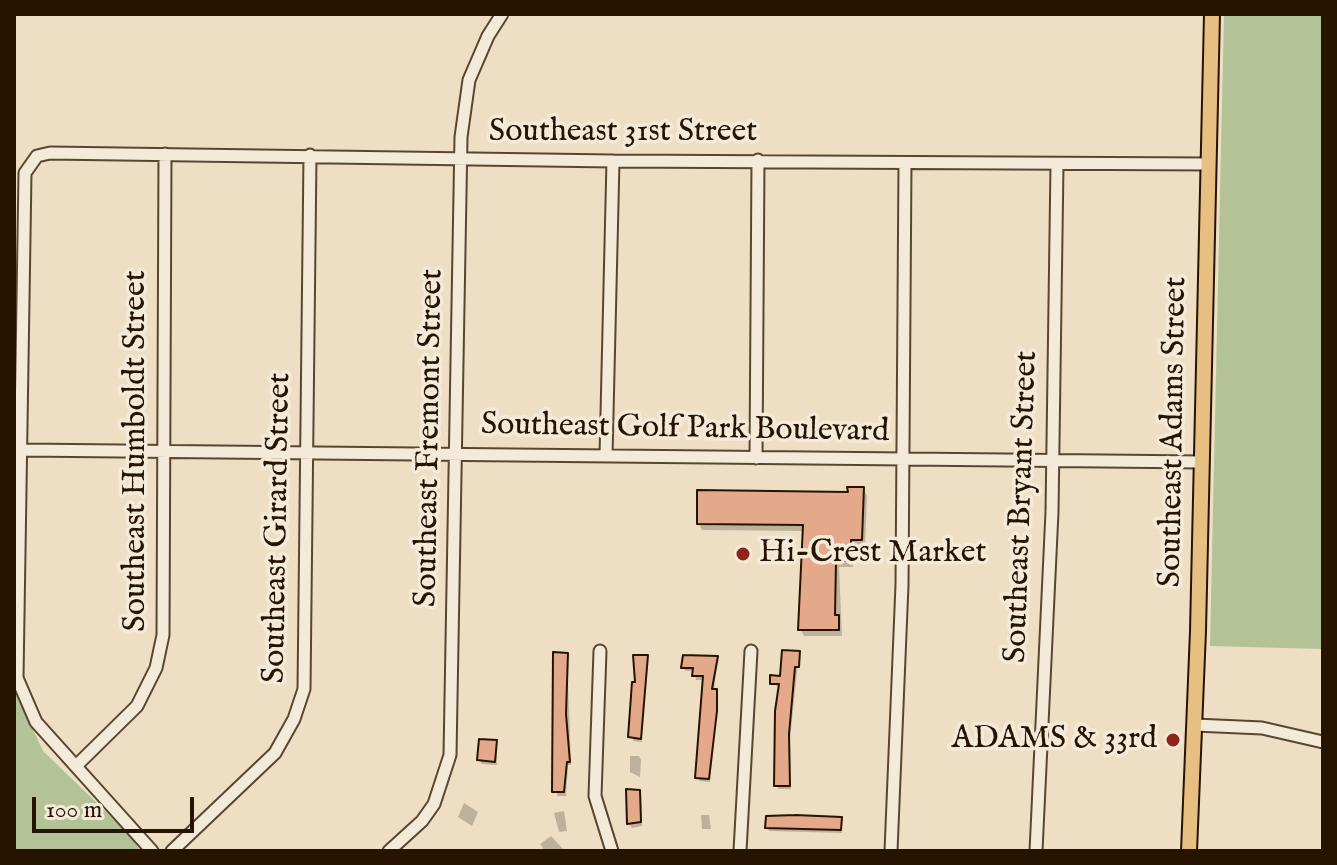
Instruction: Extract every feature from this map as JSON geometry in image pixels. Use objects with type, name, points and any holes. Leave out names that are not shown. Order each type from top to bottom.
[{"type":"main road","name":"Southeast Adams Street","points":[[1189,851],[1195,725],[1212,14]]},
{"type":"street","name":"Southeast Fremont Street","points":[[389,851],[422,821],[443,786],[449,765],[458,454],[461,157],[469,80],[488,36],[502,14]]},
{"type":"street","name":"Southeast 31st Street","points":[[23,450],[25,173],[37,156],[165,154],[613,161],[1209,164]]},
{"type":"street","name":"Southeast Humboldt Street","points":[[76,766],[137,706],[156,668],[163,635],[165,154]]},
{"type":"street","name":"Southeast Girard Street","points":[[172,851],[260,770],[284,740],[298,710],[306,665],[310,155]]},
{"type":"street","points":[[756,458],[758,160]]},
{"type":"street","points":[[606,456],[613,161]]},
{"type":"street","points":[[891,851],[903,459],[905,163]]},
{"type":"street","name":"Southeast Bryant Street","points":[[1036,851],[1052,461],[1057,165]]},
{"type":"street","name":"Southeast Golf Park Boulevard","points":[[23,450],[1202,462]]},
{"type":"street","points":[[23,450],[20,634],[15,658],[19,688],[27,708],[152,851]]},
{"type":"street","points":[[600,651],[595,796],[612,851]]},
{"type":"street","points":[[740,851],[751,651]]},
{"type":"street","points":[[1195,725],[1262,728],[1323,742]]},
{"type":"green space","points":[[1224,14],[1323,14],[1323,649],[1210,646]]},
{"type":"green space","points":[[14,689],[43,751],[130,835],[140,851],[14,851]]},
{"type":"building","points":[[847,487],[864,487],[862,540],[851,540],[851,561],[836,561],[835,615],[839,615],[839,630],[798,630],[803,525],[697,524],[697,490],[848,492]]},
{"type":"building","points":[[782,650],[800,651],[799,667],[795,667],[789,734],[790,786],[774,786],[775,711],[779,684],[770,684],[770,675],[780,676]]},
{"type":"building","points":[[553,652],[568,653],[566,714],[570,762],[567,762],[564,792],[552,792]]},
{"type":"building","points":[[633,655],[648,655],[641,739],[628,737],[632,682],[635,682]]},
{"type":"building","points":[[683,655],[718,656],[712,689],[717,689],[717,711],[709,779],[695,778],[703,676],[692,676],[693,668],[681,668]]},
{"type":"building","points":[[479,739],[497,740],[495,762],[477,760]]},
{"type":"building","points":[[626,789],[640,790],[641,822],[627,824]]},
{"type":"building","points":[[766,816],[842,817],[841,830],[765,828]]},
{"type":"place","name":"Hi-Crest Market","points":[[743,554]]},
{"type":"place","name":"ADAMS & 33rd","points":[[1173,740]]}]
